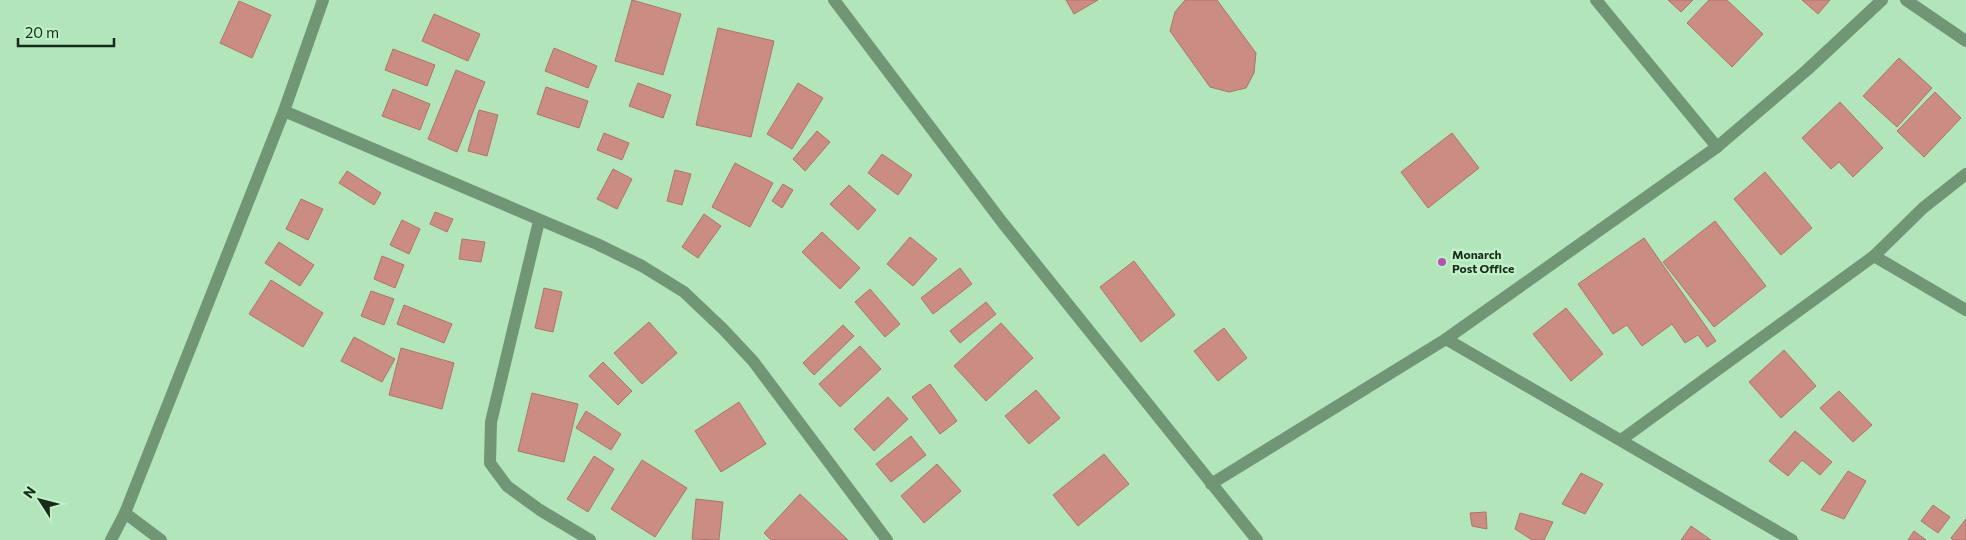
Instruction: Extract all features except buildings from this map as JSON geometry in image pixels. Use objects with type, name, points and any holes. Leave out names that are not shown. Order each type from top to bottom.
[{"type":"street","points":[[111,540],[125,513],[284,111],[323,0]]},
{"type":"street","points":[[834,0],[1002,222],[1210,484],[1257,540]]},
{"type":"street","points":[[1596,0],[1717,147]]},
{"type":"street","points":[[1210,484],[1446,339],[1717,147],[1807,70],[1882,0]]},
{"type":"street","points":[[1906,0],[1966,41]]},
{"type":"street","points":[[284,111],[597,244],[642,266],[684,292],[753,361],[887,540]]},
{"type":"street","points":[[1621,440],[1874,256],[1923,208],[1966,174]]},
{"type":"street","points":[[540,221],[491,422],[490,463],[507,486],[540,510],[590,540]]},
{"type":"street","points":[[1874,256],[1966,310]]},
{"type":"street","points":[[1446,339],[1792,540]]},
{"type":"street","points":[[125,513],[162,540]]},
{"type":"place","name":"Monarch Post Office","points":[[1442,262]]}]
